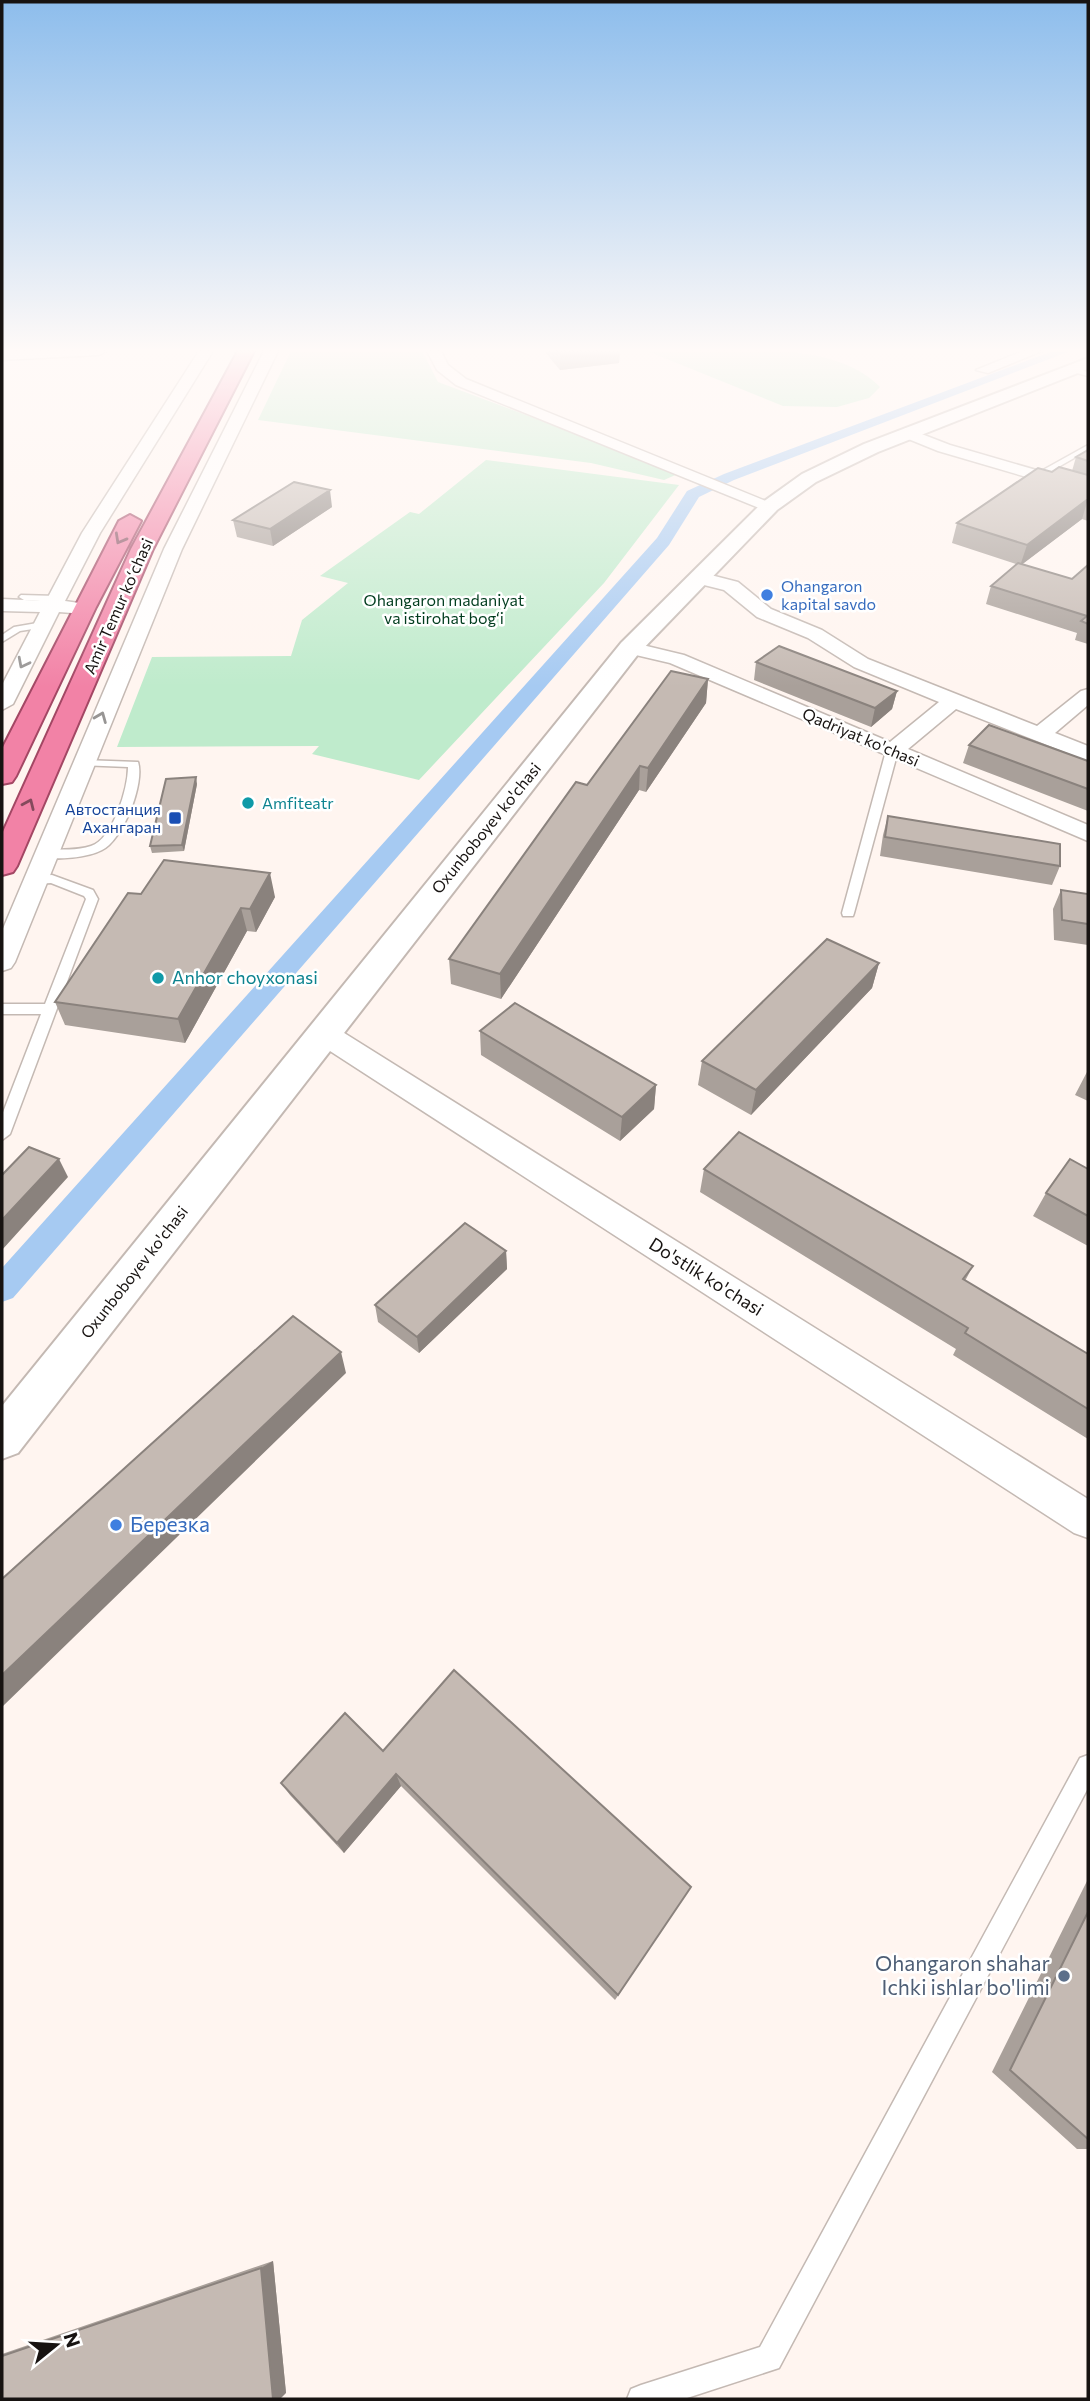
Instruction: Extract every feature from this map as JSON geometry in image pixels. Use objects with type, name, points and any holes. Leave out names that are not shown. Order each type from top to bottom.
[{"type":"highway","name":"Amir Temur koʻchasi","points":[[2,866],[142,549],[187,463]]},
{"type":"highway","name":"Amir Temur koʻchasi","points":[[2,776],[84,607],[142,500]]},
{"type":"main road","name":"Oxunboboyev ko'chasi","points":[[2,1439],[631,648],[770,506],[818,473],[840,463]]},
{"type":"street","points":[[2,704],[97,523],[135,463]]},
{"type":"street","points":[[2,962],[173,549],[216,463]]},
{"type":"street","points":[[665,463],[770,506]]},
{"type":"street","points":[[996,463],[1088,489]]},
{"type":"street","points":[[699,578],[731,586],[764,612],[815,634],[861,663],[1088,754]]},
{"type":"street","points":[[2,605],[55,603],[84,607]]},
{"type":"street","name":"Qadriyat ko'chasi","points":[[631,648],[677,659],[1088,834]]},
{"type":"street","points":[[1041,734],[1088,695]]},
{"type":"street","points":[[892,751],[954,700]]},
{"type":"street","name":"Do'stlik ko'chasi","points":[[323,1033],[1088,1521]]},
{"type":"lane","points":[[1038,475],[1059,463]]},
{"type":"lane","points":[[24,597],[55,603]]},
{"type":"lane","points":[[2,639],[17,629],[43,625]]},
{"type":"lane","points":[[848,913],[892,751]]},
{"type":"lane","points":[[47,854],[98,849],[112,838],[124,809],[135,772],[134,764],[83,763]]},
{"type":"lane","points":[[2,1134],[47,1009],[92,899],[89,893],[51,879],[36,880]]},
{"type":"lane","points":[[2,1009],[47,1009]]},
{"type":"lane","points":[[641,2399],[769,2358],[1088,1766]]},
{"type":"green space","name":"Ohangaron madaniyat va istirohat bogʻi","points":[[482,463],[510,463],[679,485],[604,583],[419,780],[312,754],[319,746],[117,747],[152,657],[291,656],[302,620],[348,583],[320,576],[410,512],[419,514]]},
{"type":"green space","points":[[591,463],[654,463],[680,473],[664,480]]},
{"type":"building","points":[[1059,467],[1088,475],[1088,499],[1027,545],[957,523],[1038,468],[1052,472]]},
{"type":"building","points":[[294,482],[330,490],[270,529],[233,520]]},
{"type":"building","points":[[1018,563],[1072,579],[1088,565],[1088,624],[1081,621],[1087,616],[991,586]]},
{"type":"building","points":[[779,646],[897,691],[875,708],[756,662]]},
{"type":"building","points":[[671,671],[708,679],[648,768],[640,766],[500,974],[449,959],[576,782],[587,785]]},
{"type":"building","points":[[989,725],[1088,761],[1088,789],[969,745]]},
{"type":"building","name":"Автостанция Ахангаран","points":[[196,777],[182,845],[150,846],[166,779]]},
{"type":"building","points":[[888,816],[1060,844],[1060,866],[885,837]]},
{"type":"building","points":[[164,860],[270,873],[250,909],[241,908],[178,1019],[55,1002],[128,893],[141,894]]},
{"type":"building","points":[[1061,890],[1088,894],[1088,924],[1062,920]]},
{"type":"building","points":[[827,939],[879,963],[756,1090],[702,1061]]},
{"type":"building","points":[[515,1003],[656,1085],[622,1117],[480,1031]]},
{"type":"building","points":[[739,1132],[973,1266],[963,1279],[1088,1354],[1088,1409],[965,1333],[968,1328],[704,1169]]},
{"type":"building","points":[[29,1147],[59,1159],[2,1220],[2,1175]]},
{"type":"building","points":[[1070,1159],[1088,1169],[1088,1216],[1046,1193]]},
{"type":"building","points":[[465,1223],[506,1251],[417,1337],[375,1305]]},
{"type":"building","points":[[293,1316],[341,1352],[2,1675],[2,1579]]},
{"type":"building","points":[[454,1670],[691,1887],[618,1995],[396,1774],[337,1843],[281,1783],[345,1713],[383,1751]]},
{"type":"building","name":"Ohangaron shahar Ichki ishlar bo'limi","points":[[1088,1912],[1088,2139],[1010,2070]]},
{"type":"building","points":[[261,2268],[273,2399],[2,2399],[2,2356]]},
{"type":"waterway","points":[[2,1289],[663,541],[693,494],[766,463]]},
{"type":"place","name":"Ohangaron kapital savdo","points":[[767,595]]},
{"type":"place","name":"Amfiteatr","points":[[248,803]]},
{"type":"place","name":"Автостанция Ахангаран","points":[[175,818]]},
{"type":"place","name":"Anhor choyxonasi","points":[[158,978]]},
{"type":"place","name":"Березка","points":[[116,1525]]},
{"type":"place","name":"Ohangaron shahar Ichki ishlar bo'limi","points":[[1064,1976]]}]
